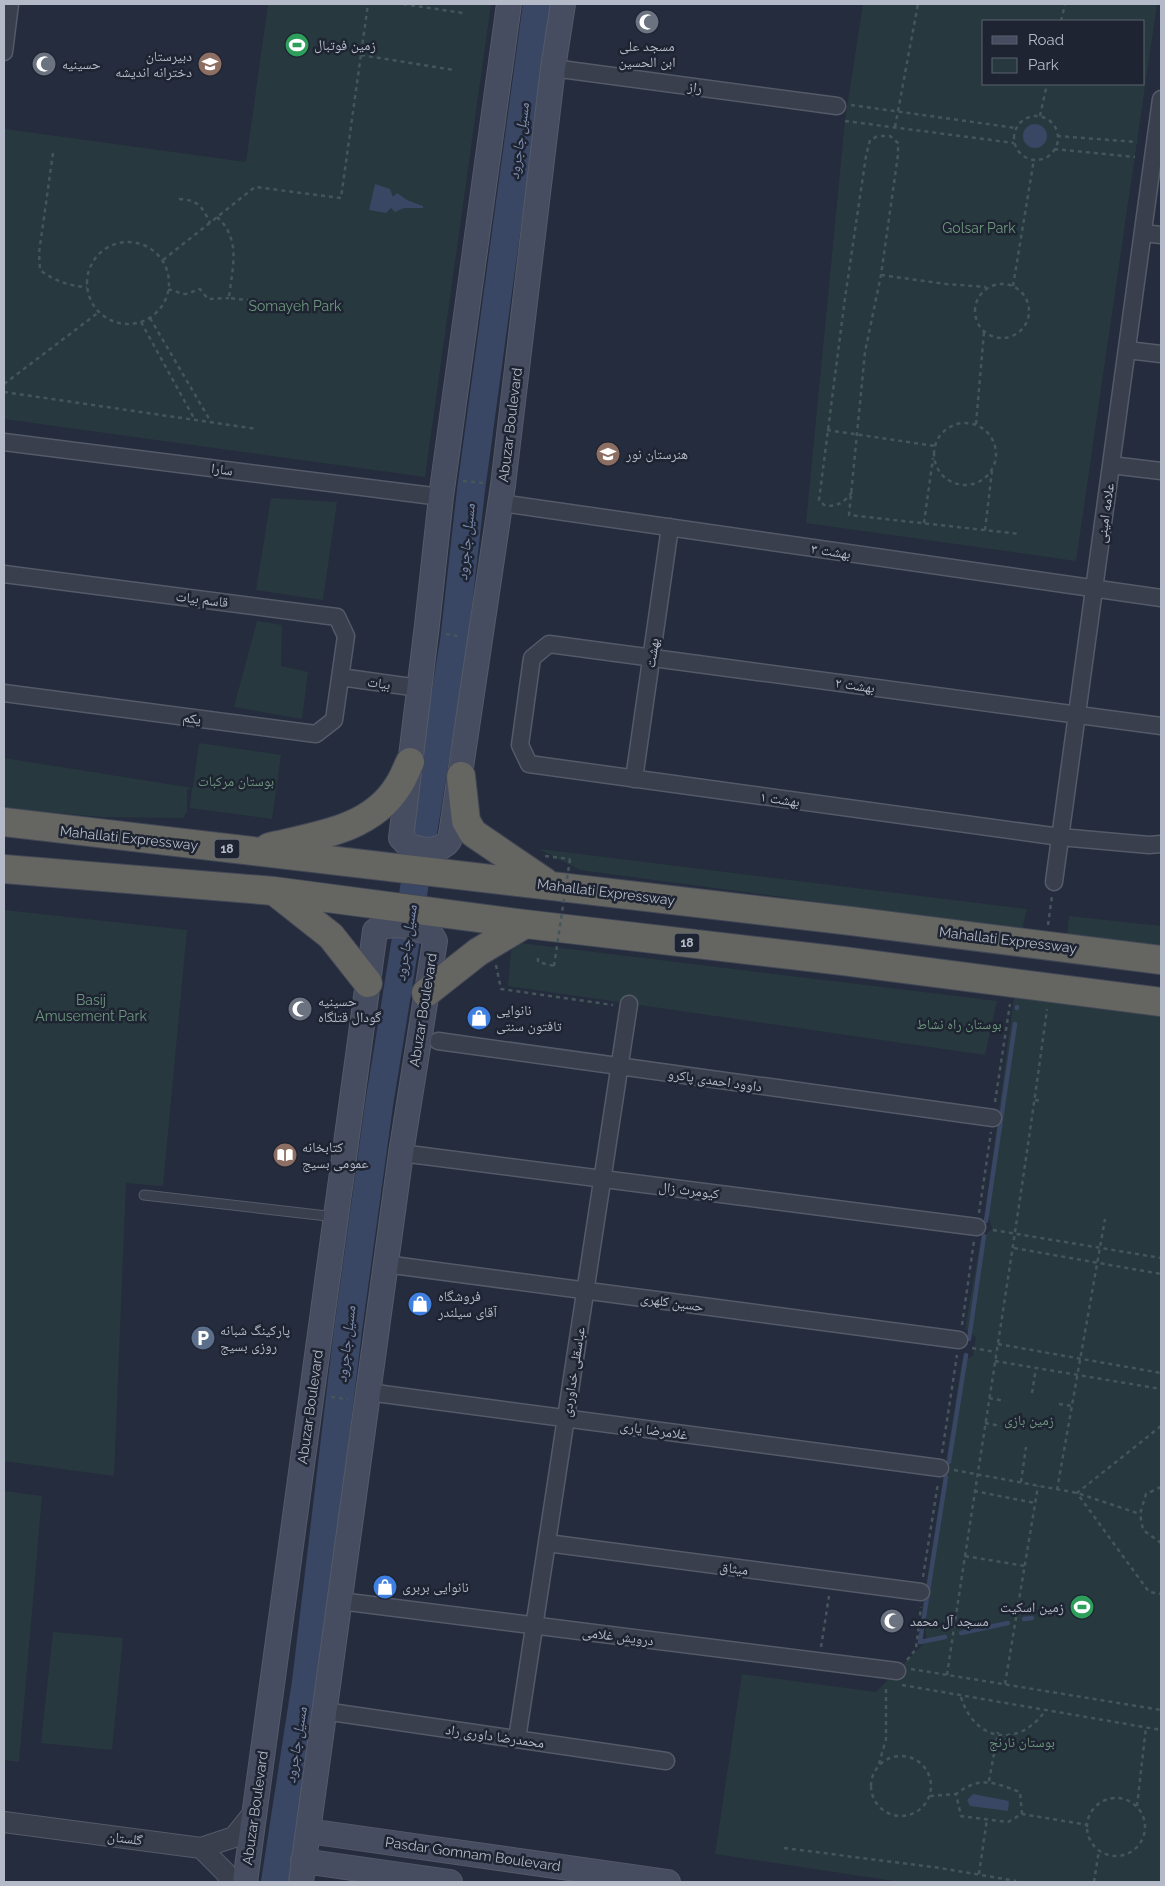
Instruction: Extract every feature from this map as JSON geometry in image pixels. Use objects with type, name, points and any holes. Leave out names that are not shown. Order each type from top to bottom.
[{"type":"highway","points":[[250,852],[333,832],[361,820],[386,802],[398,786],[410,762]]},
{"type":"highway","points":[[461,776],[466,821],[473,833],[550,886]]},
{"type":"highway","name":"Mahallati Expressway","points":[[4,822],[50,829],[851,921],[1161,960]]},
{"type":"highway","points":[[50,829],[35,835],[32,855],[40,863],[58,873]]},
{"type":"highway","points":[[4,868],[58,873]]},
{"type":"highway","name":"18","points":[[58,873],[274,891],[407,924],[526,924],[843,961],[1161,1002]]},
{"type":"highway","points":[[274,891],[330,936],[368,983]]},
{"type":"highway","points":[[843,961],[870,951],[874,946],[873,937],[870,933],[861,930],[851,921]]},
{"type":"highway","points":[[426,993],[478,952],[526,924]]},
{"type":"highway","points":[[953,975],[941,966],[936,954],[941,943],[957,934]]},
{"type":"main road","points":[[410,762],[441,497],[510,4]]},
{"type":"main road","name":"Abuzar Boulevard","points":[[410,762],[401,838],[408,845],[422,848],[431,849],[446,844],[450,839],[461,776],[501,503],[553,68],[563,4]]},
{"type":"main road","name":"Abuzar Boulevard","points":[[245,1882],[368,983],[407,924]]},
{"type":"main road","name":"Abuzar Boulevard","points":[[302,1872],[340,1601],[359,1396],[385,1264],[400,1154],[426,993],[407,924]]},
{"type":"main road","name":"Pasdar Gomnam Boulevard","points":[[308,1831],[668,1882]]},
{"type":"main road","points":[[302,1872],[450,1882]]},
{"type":"street","points":[[4,52],[10,4]]},
{"type":"street","name":"راز","points":[[553,68],[842,105]]},
{"type":"street","name":"علامه امینی","points":[[1054,882],[1161,99]]},
{"type":"street","points":[[1143,233],[1161,236]]},
{"type":"street","points":[[1127,350],[1161,354]]},
{"type":"street","name":"سارا","points":[[4,442],[441,497]]},
{"type":"street","points":[[1111,465],[1161,471]]},
{"type":"street","name":"بهشت ۳","points":[[501,503],[1161,598]]},
{"type":"street","name":"بهشت","points":[[634,779],[670,528]]},
{"type":"street","name":"قاسم بیات","points":[[4,574],[337,617],[346,636],[340,677]]},
{"type":"street","name":"بهشت ۲","points":[[549,644],[1161,726]]},
{"type":"street","name":"بهشت ۱","points":[[549,644],[532,658],[520,745],[528,764],[1060,837],[1149,845],[1161,844]]},
{"type":"street","name":"بیات","points":[[340,677],[419,688]]},
{"type":"street","name":"یکم","points":[[4,693],[316,734],[334,720],[340,677]]},
{"type":"street","name":"عباسقلی خداوردی","points":[[517,1740],[629,1006]]},
{"type":"street","name":"داوود احمدی پاکرو","points":[[438,1041],[993,1118]]},
{"type":"street","name":"کیومرث زال","points":[[400,1154],[976,1227]]},
{"type":"street","name":"حسین کلهری","points":[[385,1264],[586,1290],[964,1344]]},
{"type":"street","name":"غلامرضا یاری","points":[[359,1396],[566,1418],[940,1468]]},
{"type":"street","name":"میثاق","points":[[547,1543],[921,1592]]},
{"type":"street","name":"درویش غلامی","points":[[340,1601],[818,1661],[897,1676]]},
{"type":"street","name":"محمدرضا داوری راد","points":[[324,1711],[666,1761]]},
{"type":"street","points":[[230,1882],[226,1872],[201,1848],[234,1836],[255,1811]]},
{"type":"street","name":"گلستان","points":[[4,1822],[201,1848]]},
{"type":"lane","points":[[144,1195],[336,1217]]},
{"type":"path","points":[[163,260],[255,187],[341,198],[368,4]]},
{"type":"path","points":[[403,4],[463,13]]},
{"type":"path","points":[[895,127],[918,4]]},
{"type":"path","points":[[1062,20],[1066,4]]},
{"type":"path","points":[[360,55],[454,70]]},
{"type":"path","points":[[1040,116],[1047,85]]},
{"type":"path","points":[[842,105],[1016,128]]},
{"type":"path","points":[[1040,116],[1052,123],[1057,136],[1054,149],[1050,154],[1044,158],[1034,159],[1022,155],[1014,143],[1014,135],[1016,128],[1026,118],[1040,116]]},
{"type":"path","points":[[846,121],[1014,143]]},
{"type":"path","points":[[852,492],[845,502],[834,506],[825,506],[819,500],[827,430],[870,140],[878,136],[890,136],[898,143],[898,155],[881,275],[865,352],[858,435],[852,492],[849,515],[1020,534]]},
{"type":"path","points":[[1057,136],[1137,142]]},
{"type":"path","points":[[1054,149],[1135,157]]},
{"type":"path","points":[[53,153],[39,253],[40,270],[53,279],[74,286],[87,287]]},
{"type":"path","points":[[1013,286],[1034,159]]},
{"type":"path","points":[[179,200],[192,200],[204,210],[210,223]]},
{"type":"path","points":[[217,217],[228,226],[234,247],[229,298]]},
{"type":"path","points":[[116,243],[142,244],[154,250],[163,260],[168,272],[170,285],[167,298],[160,309],[150,318],[141,322],[125,324],[111,320],[99,312],[91,300],[87,287],[88,273],[94,260],[104,250],[116,243]]},
{"type":"path","points":[[881,275],[946,284],[988,287],[1004,284],[1013,286],[1021,291],[1026,298],[1029,316],[1019,332],[1011,337],[992,337],[978,325],[974,309],[976,300],[988,287]]},
{"type":"path","points":[[168,290],[186,294],[200,289],[208,299],[229,298],[274,303]]},
{"type":"path","points":[[4,384],[99,312]]},
{"type":"path","points":[[150,318],[212,423]]},
{"type":"path","points":[[141,322],[195,420]]},
{"type":"path","points":[[976,424],[984,332]]},
{"type":"path","points":[[4,392],[257,429]]},
{"type":"path","points":[[924,523],[935,446],[939,436],[955,424],[966,422],[976,424],[985,429],[992,437],[996,446],[985,530]]},
{"type":"path","points":[[827,430],[935,446]]},
{"type":"path","points":[[934,456],[936,466],[942,475],[959,485],[970,485],[980,481],[992,470]]},
{"type":"path","points":[[461,481],[483,483]]},
{"type":"path","points":[[445,634],[464,638]]},
{"type":"path","points":[[538,855],[570,859],[554,966],[538,962],[538,958]]},
{"type":"path","points":[[1048,927],[1054,882]]},
{"type":"path","points":[[495,961],[501,989],[629,1006]]},
{"type":"path","points":[[947,1675],[976,1475],[1014,1248],[1050,987]]},
{"type":"path","points":[[1038,1074],[1045,1076]]},
{"type":"path","points":[[1034,1100],[1042,1101]]},
{"type":"path","points":[[1031,1126],[1037,1127]]},
{"type":"path","points":[[1028,1151],[1033,1152]]},
{"type":"path","points":[[1024,1177],[1030,1178]]},
{"type":"path","points":[[1057,1490],[1105,1219]]},
{"type":"path","points":[[976,1227],[1161,1258]]},
{"type":"path","points":[[1014,1248],[1161,1274]]},
{"type":"path","points":[[964,1344],[996,1352]]},
{"type":"path","points":[[998,1344],[1161,1373]]},
{"type":"path","points":[[995,1360],[1161,1389]]},
{"type":"path","points":[[1032,1393],[1036,1368]]},
{"type":"path","points":[[326,1396],[359,1396]]},
{"type":"path","points":[[989,1398],[1005,1401]]},
{"type":"path","points":[[1059,1404],[1072,1406]]},
{"type":"path","points":[[985,1423],[1001,1426]]},
{"type":"path","points":[[1077,1493],[1161,1426]]},
{"type":"path","points":[[1021,1482],[1026,1446]]},
{"type":"path","points":[[940,1468],[1077,1493],[1140,1514]]},
{"type":"path","points":[[1005,1684],[1038,1486]]},
{"type":"path","points":[[1161,1487],[1146,1494],[1140,1514],[1143,1530],[1161,1543]]},
{"type":"path","points":[[974,1491],[1035,1503]]},
{"type":"path","points":[[1077,1493],[1149,1592],[1161,1594]]},
{"type":"path","points":[[965,1556],[1024,1566]]},
{"type":"path","points":[[818,1661],[832,1581]]},
{"type":"path","points":[[897,1676],[947,1675],[1161,1710],[1161,1706]]},
{"type":"path","points":[[897,1676],[962,1696],[1161,1730]]},
{"type":"path","points":[[879,1764],[888,1758],[898,1755],[918,1760],[925,1767],[930,1776],[932,1786],[930,1796],[917,1812],[908,1816],[888,1813],[880,1808],[870,1791],[870,1781],[879,1764],[886,1740],[897,1676]]},
{"type":"path","points":[[962,1696],[965,1710],[973,1722],[984,1731],[1012,1735],[1026,1731],[1037,1722],[1045,1710]]},
{"type":"path","points":[[1137,1806],[1146,1727]]},
{"type":"path","points":[[989,1781],[998,1733]]},
{"type":"path","points":[[930,1796],[956,1794],[967,1786],[989,1781],[1020,1792],[1022,1814]]},
{"type":"path","points":[[956,1794],[961,1816],[1008,1822],[1022,1814],[1088,1825]]},
{"type":"path","points":[[1110,1798],[1120,1798],[1137,1806],[1143,1814],[1145,1833],[1135,1849],[1117,1856],[1099,1850],[1088,1835],[1090,1816],[1094,1808],[1110,1798]]},
{"type":"path","points":[[979,1875],[986,1819]]},
{"type":"path","points":[[784,1848],[1016,1881]]},
{"type":"path","points":[[1094,1882],[1099,1850]]},
{"type":"green space","name":"Somayeh Park","points":[[268,4],[491,4],[425,477],[4,419],[5,129],[246,162]]},
{"type":"green space","name":"Golsar Park","points":[[863,4],[1157,4],[1076,561],[806,523],[845,121]]},
{"type":"green space","points":[[271,498],[337,502],[323,600],[256,590]]},
{"type":"green space","points":[[257,621],[282,625],[281,666],[308,672],[302,719],[234,707]]},
{"type":"green space","name":"بوستان مرکبات","points":[[199,743],[281,755],[272,819],[190,808],[192,788],[187,790],[187,812],[183,818],[103,817],[4,808],[4,758],[193,788]]},
{"type":"green space","points":[[539,849],[1027,909],[1022,929],[580,870]]},
{"type":"green space","name":"Basij Amusement Park","points":[[4,910],[187,930],[163,1186],[126,1183],[114,1476],[4,1461]]},
{"type":"green space","points":[[1069,916],[1161,926],[1161,947],[1067,939]]},
{"type":"green space","name":"بوستان راه نشاط","points":[[512,942],[997,1001],[985,1055],[508,986]]},
{"type":"green space","name":"بوستان نارنج","points":[[1014,998],[1161,1017],[1161,1882],[900,1882],[715,1854],[742,1674],[876,1692],[927,1640],[922,1610],[962,1361],[973,1356],[976,1337],[965,1329],[981,1239],[992,1229],[986,1206]]},
{"type":"green space","points":[[4,1491],[42,1496],[19,1762],[4,1760]]},
{"type":"green space","points":[[53,1632],[123,1638],[112,1750],[41,1743]]},
{"type":"water","points":[[1035,124],[1040,125],[1046,131],[1046,141],[1040,147],[1035,148],[1030,147],[1024,141],[1023,136],[1024,131],[1030,125]]},
{"type":"water","points":[[375,184],[390,189],[393,197],[397,193],[407,200],[423,206],[423,208],[404,208],[395,212],[391,208],[386,213],[369,210]]},
{"type":"water","points":[[973,1794],[1009,1801],[1008,1811],[970,1806],[967,1800]]},
{"type":"waterway","name":"مسیل جاجرود","points":[[275,1882],[306,1682],[348,1330],[379,1105],[454,641],[471,490],[537,4]]},
{"type":"waterway","points":[[986,1221],[1015,1024]]},
{"type":"waterway","points":[[969,1339],[984,1236]]},
{"type":"waterway","points":[[949,1462],[966,1355]]},
{"type":"waterway","points":[[945,1637],[920,1642],[946,1477]]},
{"type":"waterway","points":[[1024,1619],[1032,1618]]},
{"type":"waterway","points":[[961,1633],[1008,1623]]},
{"type":"place","name":"مسجد علی ابن الحسین","points":[[647,22]]},
{"type":"place","name":"زمین فوتبال","points":[[297,45]]},
{"type":"place","name":"حسینیه","points":[[44,64]]},
{"type":"place","name":"دبیرستان دخترانه اندیشه","points":[[210,64]]},
{"type":"place","name":"هنرستان نور","points":[[608,454]]},
{"type":"place","name":"حسینیه گودال قتلگاه","points":[[300,1009]]},
{"type":"place","name":"نانوایی تافتون سنتی","points":[[479,1018]]},
{"type":"place","name":"کتابخانه عمومی بسیج","points":[[285,1155]]},
{"type":"place","name":"فروشگاه آقای سیلندر","points":[[420,1304]]},
{"type":"place","name":"پارکینگ شبانه روزی بسیج","points":[[203,1338]]},
{"type":"place","name":"نانوایی بربری","points":[[385,1587]]},
{"type":"place","name":"زمین اسکیت","points":[[1082,1607]]},
{"type":"place","name":"مسجد آل محمد","points":[[892,1621]]},
{"type":"park label","name":"زمین بازی","points":[[1029,1420]]}]
